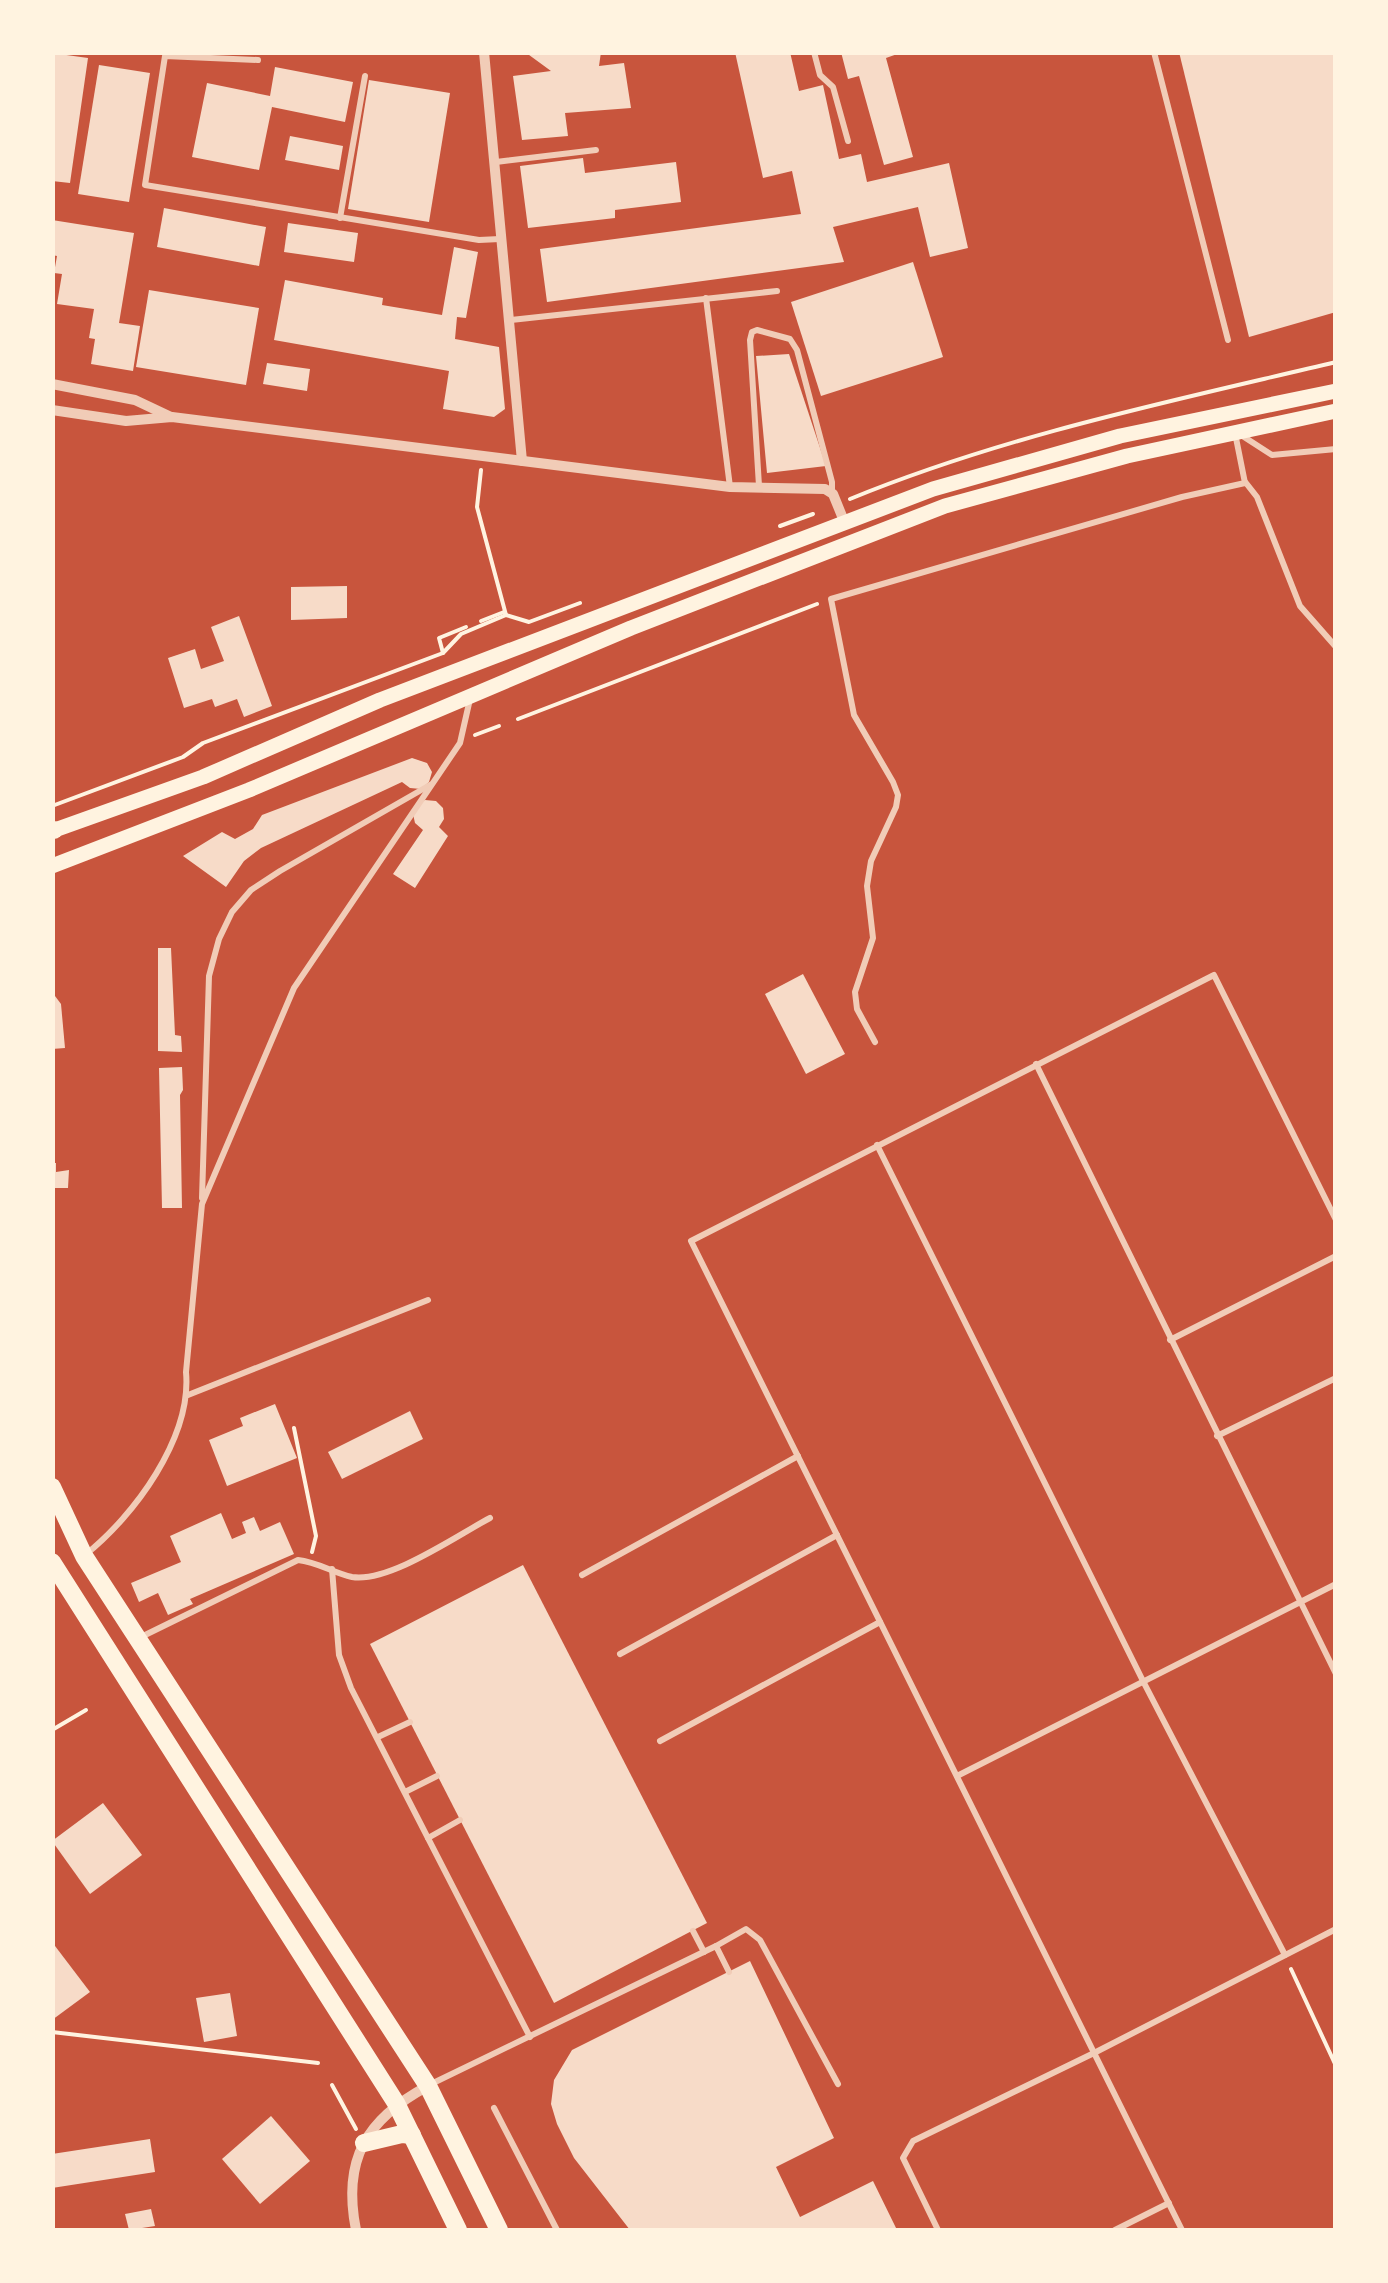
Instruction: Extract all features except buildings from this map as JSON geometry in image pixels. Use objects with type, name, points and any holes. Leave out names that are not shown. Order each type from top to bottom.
[{"type":"main road","points":[[53,830],[203,776],[380,700],[844,521],[992,470],[1120,436],[1336,391]]},
{"type":"main road","points":[[52,866],[249,790],[631,628],[945,506],[1127,456],[1336,411]]},
{"type":"main road","points":[[52,1487],[84,1556],[428,2086],[499,2230]]},
{"type":"main road","points":[[52,1562],[396,2103],[458,2230]]},
{"type":"main road","points":[[364,2142],[412,2135]]},
{"type":"street","points":[[484,52],[522,461]]},
{"type":"street","points":[[52,384],[135,400],[172,417]]},
{"type":"street","points":[[52,410],[126,421],[172,417],[730,487],[825,490],[832,493],[844,521]]},
{"type":"street","points":[[356,2230],[350,2202],[351,2174],[364,2142],[396,2103],[428,2086]]},
{"type":"lane","points":[[814,52],[820,75],[833,87],[848,142]]},
{"type":"lane","points":[[1154,52],[1228,340]]},
{"type":"lane","points":[[258,60],[165,56],[145,186],[479,240],[500,239]]},
{"type":"lane","points":[[340,218],[365,76]]},
{"type":"lane","points":[[496,162],[596,150]]},
{"type":"lane","points":[[511,320],[777,291]]},
{"type":"lane","points":[[706,298],[730,487]]},
{"type":"lane","points":[[760,486],[750,340],[757,330],[790,339],[797,350],[832,493]]},
{"type":"lane","points":[[1235,432],[1272,454],[1335,449]]},
{"type":"lane","points":[[1235,432],[1246,483],[1257,497],[1300,606],[1336,647]]},
{"type":"lane","points":[[875,1042],[857,1008],[855,992],[873,938],[867,886],[870,860],[898,796],[894,782],[854,714],[831,599],[1182,497],[1246,483]]},
{"type":"lane","points":[[202,1204],[294,988],[460,742],[470,697]]},
{"type":"lane","points":[[84,1556],[114,1532],[158,1474],[188,1395],[186,1372],[202,1204],[210,976],[219,940],[232,912],[251,890],[434,783]]},
{"type":"lane","points":[[1182,2230],[691,1241],[1214,975],[1336,1220]]},
{"type":"lane","points":[[1036,1064],[1336,1674]]},
{"type":"lane","points":[[877,1145],[1144,1682],[1286,1955]]},
{"type":"lane","points":[[1170,1340],[1336,1256]]},
{"type":"lane","points":[[188,1395],[428,1300]]},
{"type":"lane","points":[[1217,1436],[1336,1378]]},
{"type":"lane","points":[[582,1575],[798,1456]]},
{"type":"lane","points":[[138,1639],[298,1560],[348,1576],[384,1574],[490,1518]]},
{"type":"lane","points":[[620,1654],[837,1535]]},
{"type":"lane","points":[[332,1569],[339,1655],[351,1688],[530,2037]]},
{"type":"lane","points":[[957,1776],[1336,1584]]},
{"type":"lane","points":[[660,1741],[880,1622]]},
{"type":"lane","points":[[378,1737],[410,1722]]},
{"type":"lane","points":[[405,1792],[437,1776]]},
{"type":"lane","points":[[428,1838],[460,1820]]},
{"type":"lane","points":[[428,2086],[746,1929],[760,1940],[838,2084]]},
{"type":"lane","points":[[938,2230],[903,2158],[913,2140],[1336,1929]]},
{"type":"lane","points":[[693,1931],[704,1952]]},
{"type":"lane","points":[[716,1946],[730,1972]]},
{"type":"lane","points":[[494,2108],[557,2230]]},
{"type":"lane","points":[[1115,2230],[1169,2203]]},
{"type":"path","points":[[481,621],[505,613],[477,507],[482,456]]},
{"type":"path","points":[[518,719],[831,599]]},
{"type":"path","points":[[444,653],[438,638],[466,627]]},
{"type":"path","points":[[476,735],[498,726]]},
{"type":"path","points":[[294,1428],[316,1536],[310,1561]]},
{"type":"path","points":[[52,1730],[86,1710]]},
{"type":"path","points":[[1286,1955],[1336,2066]]},
{"type":"path","points":[[52,2032],[318,2063]]},
{"type":"path","points":[[332,2085],[364,2142]]}]
